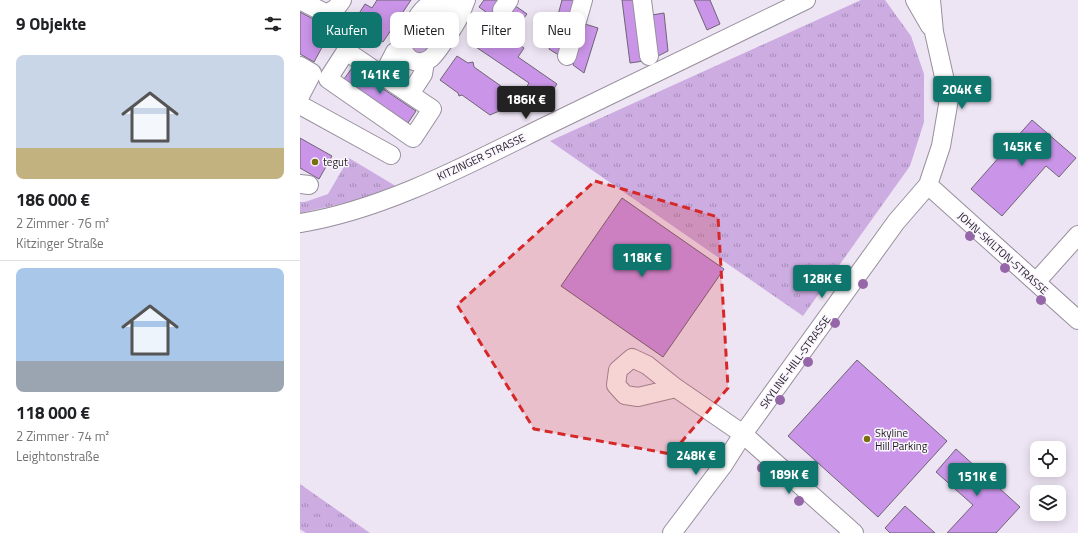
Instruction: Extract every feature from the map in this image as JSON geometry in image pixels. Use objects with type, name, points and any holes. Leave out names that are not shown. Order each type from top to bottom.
[{"type":"street","points":[[300,0],[325,13],[332,12],[342,0]]},
{"type":"street","points":[[567,56],[583,0]]},
{"type":"street","points":[[642,0],[649,56]]},
{"type":"street","name":"KITZINGER STRASSE","points":[[300,223],[366,207],[429,182],[806,0]]},
{"type":"street","name":"SKYLINE-HILL-STRASSE","points":[[915,0],[934,32]]},
{"type":"street","name":"SKYLINE-HILL-STRASSE","points":[[672,533],[724,464],[743,434],[896,222],[928,185],[941,146],[949,99],[934,32],[931,0]]},
{"type":"street","points":[[422,12],[425,8],[433,4],[454,5],[465,2]]},
{"type":"street","points":[[383,75],[395,52],[403,48],[408,57],[414,62],[425,62],[432,57],[455,25],[462,12],[465,2]]},
{"type":"street","points":[[346,51],[410,94],[432,109],[413,138],[328,79],[346,51]]},
{"type":"street","points":[[410,94],[423,74],[425,62]]},
{"type":"street","points":[[300,66],[312,73],[300,96]]},
{"type":"street","points":[[300,105],[391,155]]},
{"type":"street","name":"JOHN-SKILTON-STRASSE","points":[[928,185],[1078,320]]},
{"type":"street","points":[[1036,282],[1078,235]]},
{"type":"street","points":[[676,388],[743,434],[854,533]]},
{"type":"highlighted area","points":[[595,181],[718,217],[728,388],[671,454],[534,429],[457,305]]},
{"type":"green space","points":[[861,0],[885,0],[911,36],[924,74],[924,122],[910,166],[803,316],[550,141]]},
{"type":"green space","points":[[412,48],[430,48],[427,52],[414,55]]},
{"type":"green space","points":[[349,158],[399,188],[363,199],[300,213],[300,202],[305,202],[328,194]]},
{"type":"green space","points":[[300,484],[370,533],[306,533],[300,529]]},
{"type":"building","points":[[377,0],[411,0],[403,12],[390,12],[390,32],[383,42],[382,12],[360,12],[365,4],[372,8]]},
{"type":"building","points":[[484,0],[500,0],[492,12],[486,12],[479,7]]},
{"type":"building","points":[[562,0],[575,0],[572,12],[559,12]]},
{"type":"building","points":[[622,0],[637,0],[644,61],[630,63]]},
{"type":"building","points":[[694,0],[710,0],[720,24],[707,30]]},
{"type":"building","points":[[514,5],[524,12],[509,12]]},
{"type":"building","points":[[300,12],[312,18],[312,48],[322,48],[314,62],[300,54]]},
{"type":"building","points":[[664,13],[668,51],[656,57],[652,15]]},
{"type":"building","points":[[585,24],[598,28],[584,73],[573,65],[578,48],[585,48]]},
{"type":"building","points":[[477,48],[524,48],[518,57],[557,84],[543,105],[524,91],[529,83]]},
{"type":"building","points":[[549,48],[562,48],[560,56]]},
{"type":"building","points":[[457,56],[468,63],[473,62],[474,67],[522,101],[490,115],[462,95],[459,96],[458,93],[440,80]]},
{"type":"building","points":[[352,68],[416,111],[408,123],[344,79]]},
{"type":"building","points":[[1032,120],[1076,158],[1059,177],[1046,166],[1002,216],[971,189]]},
{"type":"building","name":"tegut","points":[[300,138],[332,156],[319,179],[300,168]]},
{"type":"building","points":[[622,198],[724,269],[663,357],[561,286]]},
{"type":"building","name":"Skyline Hill Parking","points":[[857,360],[947,441],[878,517],[788,436]]},
{"type":"building","points":[[956,449],[1020,507],[996,533],[947,533],[973,505],[936,472]]},
{"type":"building","points":[[905,506],[935,533],[890,533],[885,528]]},
{"type":"place","name":"tegut","points":[[315,162]]},
{"type":"place","name":"Skyline Hill Parking","points":[[867,439]]}]
